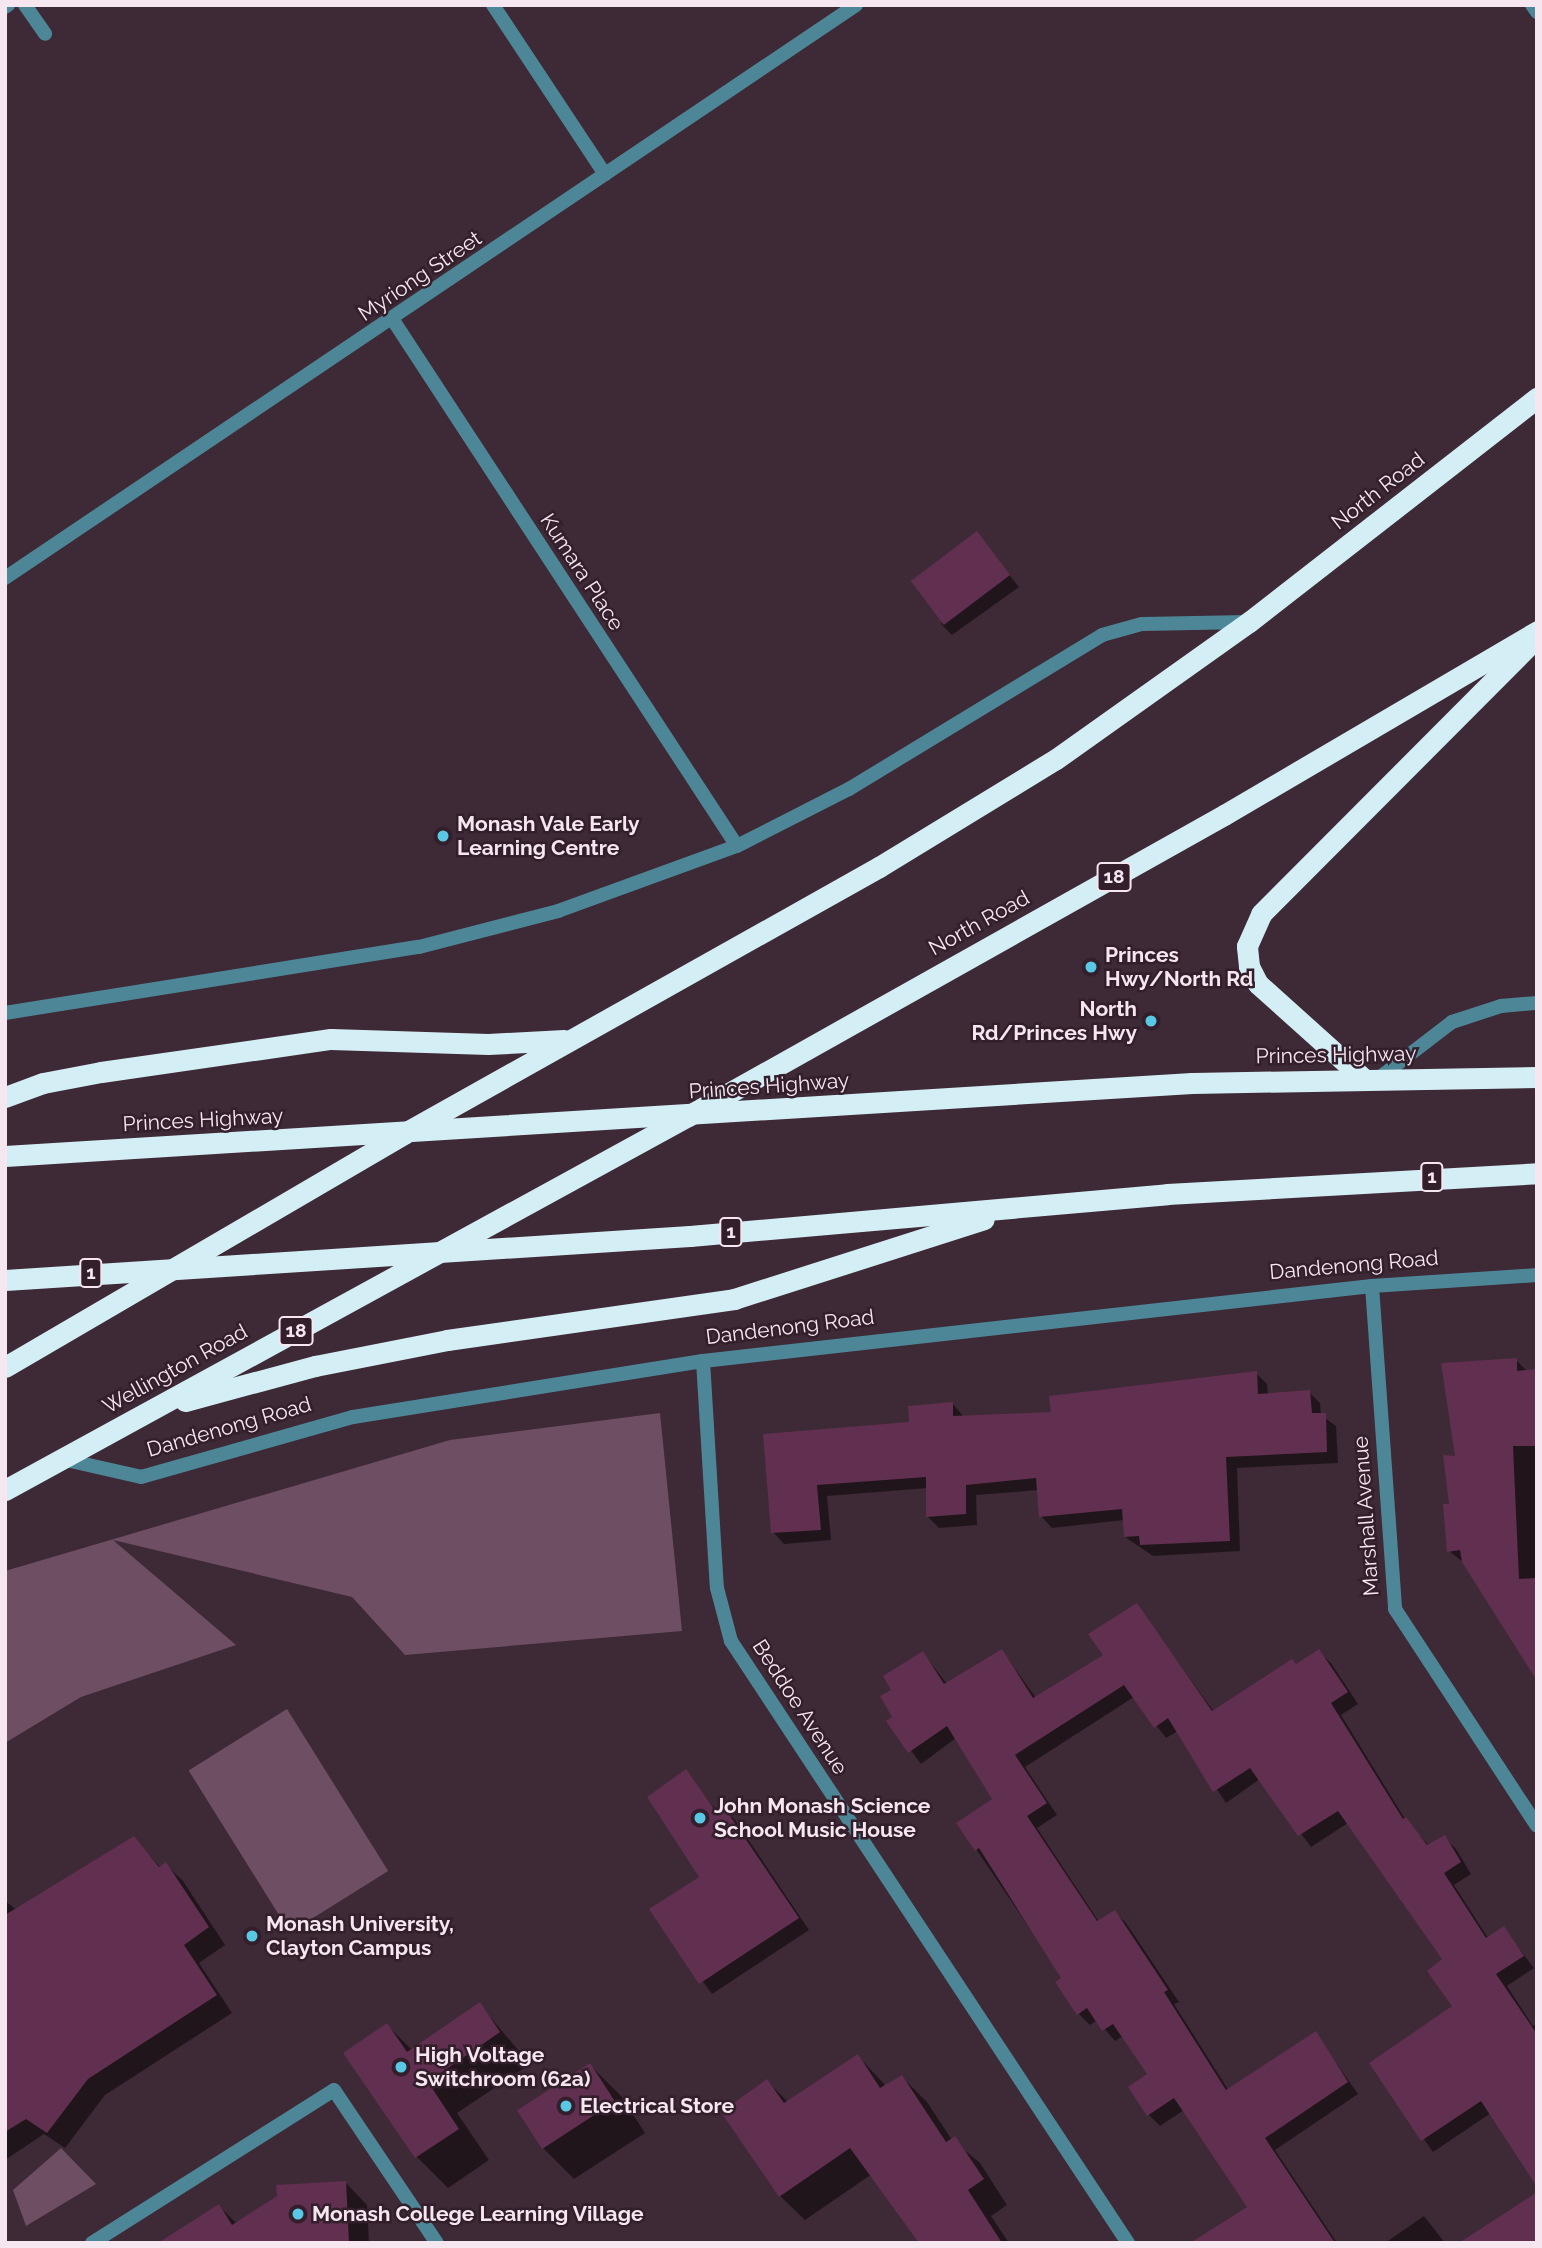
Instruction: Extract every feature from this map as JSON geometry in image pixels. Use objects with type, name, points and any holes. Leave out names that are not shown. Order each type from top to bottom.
[{"type":"highway","name":"North Road","points":[[405,1133],[974,811],[1112,722],[1248,622],[1537,398]]},
{"type":"highway","name":"North Road","points":[[441,1251],[688,1116],[1224,815],[1537,631]]},
{"type":"highway","points":[[1372,1079],[1258,984],[1249,966],[1247,946],[1261,914],[1537,638]]},
{"type":"highway","points":[[5,1097],[43,1083],[101,1072],[331,1039],[488,1044],[570,1039]]},
{"type":"highway","name":"Princes Highway","points":[[5,1156],[1192,1083],[1537,1077]]},
{"type":"highway","points":[[5,1367],[405,1133]]},
{"type":"highway","name":"1","points":[[5,1280],[177,1266],[690,1236],[1167,1194],[1537,1174]]},
{"type":"highway","points":[[151,1410],[366,1355],[734,1299],[1020,1208]]},
{"type":"highway","name":"Wellington Road","points":[[5,1490],[441,1251]]},
{"type":"street","points":[[26,5],[45,34]]},
{"type":"street","points":[[493,5],[605,174]]},
{"type":"street","name":"Myriong Street","points":[[5,578],[393,320],[856,5]]},
{"type":"street","points":[[1532,5],[1537,12]]},
{"type":"street","name":"Kumara Place","points":[[393,320],[737,846]]},
{"type":"street","points":[[5,1013],[419,947],[558,911],[737,846],[872,776],[1102,635],[1142,624],[1248,622]]},
{"type":"street","points":[[1372,1079],[1452,1022],[1501,1006],[1537,1003]]},
{"type":"street","name":"Dandenong Road","points":[[62,1459],[133,1477],[158,1475],[353,1417],[703,1362],[1372,1286],[1537,1275]]},
{"type":"street","name":"Marshall Avenue","points":[[1372,1286],[1395,1609],[1537,1826]]},
{"type":"street","name":"Beddoe Avenue","points":[[703,1362],[717,1588],[731,1641],[1128,2243]]},
{"type":"street","points":[[92,2243],[334,2090],[438,2243]]},
{"type":"shaded area","points":[[660,1413],[682,1631],[405,1655],[352,1597],[113,1540],[236,1645],[81,1697],[5,1743],[5,1571],[450,1440]]},
{"type":"shaded area","points":[[287,1709],[388,1871],[290,1932],[189,1770]]},
{"type":"shaded area","points":[[61,2148],[96,2184],[26,2226],[13,2190]]},
{"type":"building","points":[[977,531],[1010,575],[944,625],[911,581]]},
{"type":"building","points":[[1517,1358],[1517,1371],[1537,1369],[1537,1446],[1513,1446],[1519,1579],[1537,1578],[1537,1681],[1462,1562],[1460,1550],[1447,1552],[1443,1504],[1449,1504],[1443,1455],[1455,1456],[1441,1363]]},
{"type":"building","points":[[1257,1371],[1258,1394],[1310,1390],[1312,1413],[1326,1413],[1327,1452],[1226,1457],[1230,1541],[1140,1545],[1139,1536],[1124,1537],[1122,1509],[1039,1517],[1036,1478],[966,1485],[966,1514],[926,1517],[926,1477],[817,1485],[821,1530],[771,1533],[763,1434],[909,1422],[908,1406],[953,1402],[953,1416],[1051,1412],[1049,1396]]},
{"type":"building","points":[[1137,1603],[1212,1711],[1292,1659],[1296,1664],[1319,1649],[1348,1692],[1331,1703],[1403,1819],[1406,1817],[1427,1845],[1445,1835],[1461,1862],[1444,1873],[1486,1938],[1504,1926],[1524,1956],[1496,1974],[1537,2034],[1537,2187],[1481,2101],[1421,2141],[1369,2063],[1452,2006],[1427,1971],[1442,1959],[1338,1811],[1298,1836],[1250,1768],[1213,1792],[1168,1718],[1154,1728],[1124,1685],[1015,1755],[1047,1803],[1027,1816],[1097,1921],[1115,1910],[1168,1990],[1164,1992],[1226,2090],[1316,2031],[1348,2082],[1265,2138],[1335,2243],[1190,2243],[1247,2207],[1174,2098],[1147,2116],[1128,2087],[1147,2074],[1113,2024],[1102,2031],[1087,2008],[1077,2015],[1055,1982],[1061,1978],[979,1848],[975,1851],[956,1823],[992,1799],[947,1726],[908,1753],[886,1721],[892,1717],[880,1696],[891,1690],[883,1676],[923,1651],[944,1684],[1002,1649],[1033,1698],[1103,1655],[1088,1634]]},
{"type":"building","points":[[686,1769],[717,1813],[724,1807],[799,1918],[699,1984],[649,1909],[699,1877],[647,1797]]},
{"type":"building","points":[[134,1836],[159,1867],[166,1862],[209,1927],[184,1945],[217,1995],[88,2079],[47,2133],[26,2119],[5,2132],[5,1915]]},
{"type":"building","name":"High Voltage Switchroom (62a)","points":[[480,2002],[500,2032],[428,2082],[459,2129],[415,2158],[343,2053],[387,2023],[407,2052]]},
{"type":"building","points":[[858,2054],[880,2088],[902,2075],[946,2142],[955,2136],[984,2179],[968,2190],[1002,2243],[919,2243],[850,2148],[779,2197],[721,2112],[767,2079],[784,2103]]},
{"type":"building","name":"Electrical Store","points":[[590,2063],[615,2102],[542,2149],[517,2110]]},
{"type":"building","name":"Monash College Learning Village","points":[[346,2181],[349,2243],[158,2243],[219,2204],[232,2225],[277,2196],[276,2185]]},
{"type":"building","points":[[1537,2192],[1537,2243],[1459,2243]]},
{"type":"place","name":"Monash Vale Early Learning Centre","points":[[443,836]]},
{"type":"place","name":"Princes Hwy/North Rd","points":[[1091,967]]},
{"type":"place","name":"North Rd/Princes Hwy","points":[[1151,1021]]},
{"type":"place","name":"John Monash Science School Music House","points":[[700,1818]]},
{"type":"place","name":"Monash University, Clayton Campus","points":[[252,1936]]},
{"type":"place","name":"High Voltage Switchroom (62a)","points":[[401,2067]]},
{"type":"place","name":"Electrical Store","points":[[566,2106]]},
{"type":"place","name":"Monash College Learning Village","points":[[298,2214]]}]
